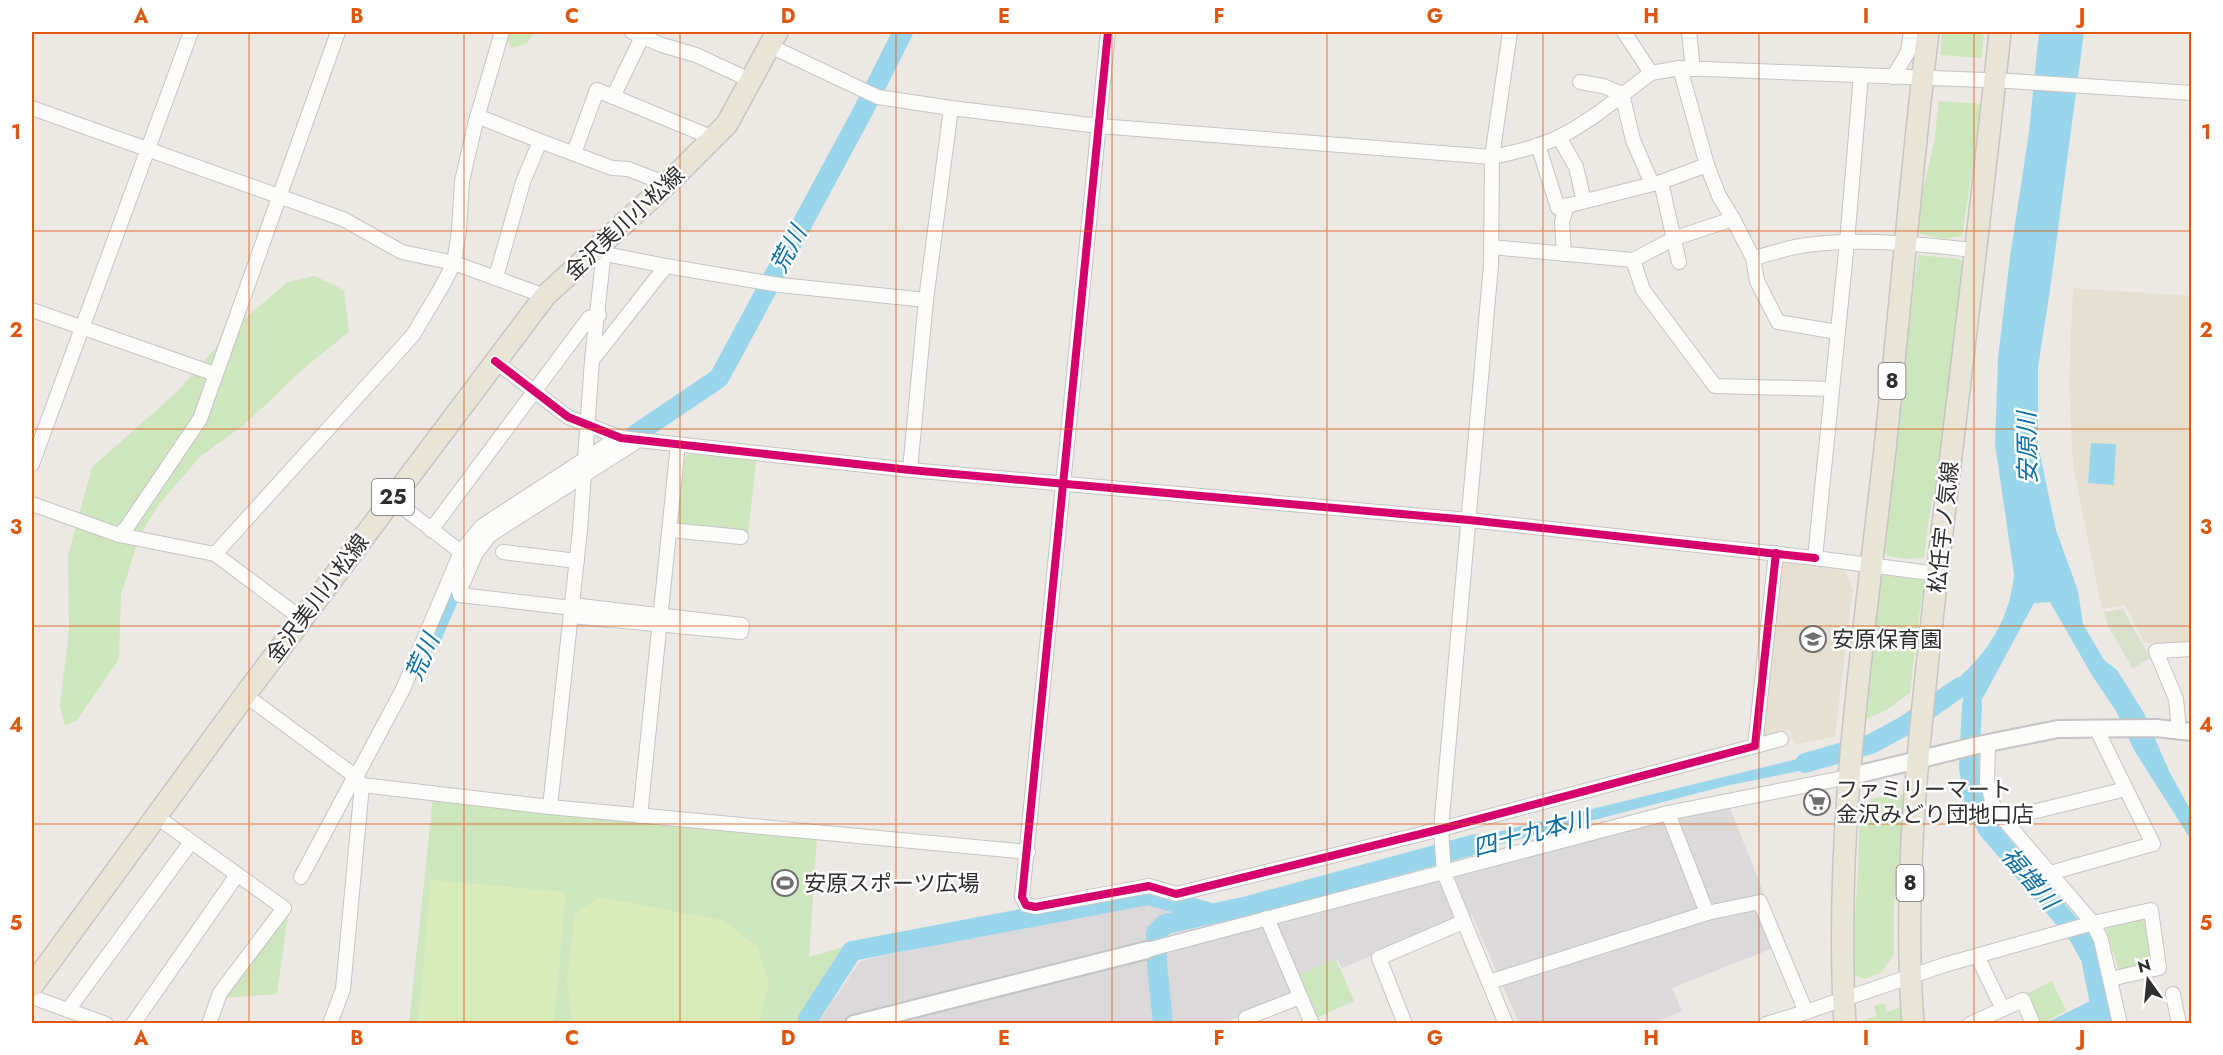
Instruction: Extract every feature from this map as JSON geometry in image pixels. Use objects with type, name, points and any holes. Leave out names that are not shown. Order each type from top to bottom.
[{"type":"main road","name":"8","points":[[1845,1023],[1841,918],[1849,768],[1929,32]]},
{"type":"main road","name":"松任宇ノ気線","points":[[1913,1023],[1910,978],[1910,874],[1918,752],[1974,250],[2002,81],[2000,32]]},
{"type":"main road","name":"金沢美川小松線","points":[[32,986],[245,695],[545,296],[605,247],[727,124],[773,39]]},
{"type":"street","points":[[32,464],[191,32]]},
{"type":"street","points":[[119,535],[127,527],[200,418],[338,32]]},
{"type":"street","points":[[215,554],[413,335],[454,263],[459,231],[462,181],[477,116],[502,32]]},
{"type":"street","points":[[1108,32],[1022,897],[1026,905],[1035,907],[1149,886],[1176,894],[1441,832],[1781,739]]},
{"type":"street","points":[[1506,1023],[1463,922],[1443,867],[1441,832],[1491,247],[1492,157],[1510,32]]},
{"type":"street","points":[[1624,32],[1651,73]]},
{"type":"street","points":[[1689,32],[1687,68],[1707,165],[1719,196],[1753,258],[1757,281],[1778,322],[1838,332]]},
{"type":"street","points":[[1893,76],[1908,52],[1911,32]]},
{"type":"street","points":[[614,97],[637,34],[696,55],[752,81]]},
{"type":"street","points":[[773,39],[873,95],[896,101],[1098,126],[1492,157],[1538,146],[1559,137],[1587,120],[1651,73],[1687,68],[2002,81],[2192,93]]},
{"type":"street","points":[[1815,558],[1847,242],[1861,75]]},
{"type":"street","points":[[1580,82],[1604,86],[1622,94]]},
{"type":"street","points":[[574,153],[597,90],[713,138]]},
{"type":"street","points":[[1622,94],[1633,140],[1657,183],[1675,238],[1678,262]]},
{"type":"street","points":[[32,108],[343,219],[402,252],[454,263],[545,296]]},
{"type":"street","points":[[910,470],[926,300],[951,108]]},
{"type":"street","points":[[477,116],[612,168],[628,169],[667,184]]},
{"type":"street","points":[[1559,137],[1576,167],[1584,201]]},
{"type":"street","points":[[496,278],[523,182],[540,141]]},
{"type":"street","points":[[1538,146],[1558,208],[1657,183],[1707,165]]},
{"type":"street","points":[[1564,254],[1562,222],[1567,205]]},
{"type":"street","points":[[1491,247],[1633,260],[1675,238],[1733,219]]},
{"type":"street","points":[[1753,258],[1804,245],[1847,242],[1906,243],[1974,250]]},
{"type":"street","points":[[550,807],[577,561],[585,475],[586,425],[605,247],[666,266],[759,282],[926,300]]},
{"type":"street","points":[[1633,260],[1643,290],[1715,386],[1832,389]]},
{"type":"street","points":[[592,360],[666,266]]},
{"type":"street","points":[[32,310],[215,374]]},
{"type":"street","points":[[431,530],[590,318],[599,315]]},
{"type":"street","points":[[495,361],[568,417],[619,437],[639,440],[910,470],[1469,520],[1776,553],[1938,574]]},
{"type":"street","points":[[301,877],[358,780],[482,526],[619,437]]},
{"type":"street","points":[[467,557],[476,553],[490,535],[639,440]]},
{"type":"street","points":[[640,816],[678,444]]},
{"type":"street","points":[[392,499],[467,557]]},
{"type":"street","points":[[32,504],[119,535],[215,554],[302,619]]},
{"type":"street","points":[[670,530],[741,537]]},
{"type":"street","points":[[504,552],[577,561]]},
{"type":"street","points":[[1755,746],[1776,553]]},
{"type":"street","points":[[467,557],[460,595],[741,632],[742,625],[660,620]]},
{"type":"street","points":[[854,1023],[915,1017],[1443,867],[1918,752],[1958,750],[2058,729],[2156,728],[2185,731],[2176,699],[2156,651],[2192,649]]},
{"type":"street","points":[[245,695],[358,780],[550,807],[1028,852]]},
{"type":"street","points":[[2050,873],[2153,844],[2096,728]]},
{"type":"street","points":[[1983,744],[1987,781],[1994,808],[2050,873],[2102,940],[2120,1023]]},
{"type":"street","points":[[330,1023],[344,988],[358,780]]},
{"type":"street","points":[[2004,819],[2126,789]]},
{"type":"street","points":[[1668,813],[1707,913]]},
{"type":"street","points":[[157,817],[284,908],[220,993],[209,1023]]},
{"type":"street","points":[[68,1010],[191,842]]},
{"type":"street","points":[[133,1023],[237,875]]},
{"type":"street","points":[[1489,982],[1707,913],[1760,902],[1806,1012]]},
{"type":"street","points":[[1766,1023],[1977,956],[2088,924],[2151,910],[2159,968],[2110,979]]},
{"type":"street","points":[[1267,918],[1312,1023]]},
{"type":"street","points":[[1405,1023],[1379,958],[1463,922]]},
{"type":"street","points":[[1977,956],[2003,1009]]},
{"type":"street","points":[[2173,994],[2179,1023]]},
{"type":"street","points":[[32,997],[106,1023]]},
{"type":"street","points":[[1248,1023],[1246,1018],[1300,997]]},
{"type":"street","points":[[1970,1023],[2023,1000],[2033,1023]]},
{"type":"shaded area","points":[[2073,288],[2191,296],[2191,642],[2144,643],[2125,605],[2102,609],[2073,466],[2069,383]]},
{"type":"shaded area","points":[[1784,561],[1842,566],[1853,589],[1835,736],[1796,745],[1791,739],[1790,730],[1763,736],[1778,566]]},
{"type":"shaded area","points":[[1730,808],[1784,944],[1672,988],[1682,1011],[1655,1023],[1519,1023],[1472,915],[1342,968],[1337,959],[1291,980],[1294,993],[1225,1023],[817,1024],[860,961],[1147,900],[1255,927],[1688,814]]},
{"type":"green space","points":[[503,32],[535,32],[526,44],[511,48]]},
{"type":"green space","points":[[1942,32],[1984,32],[1982,58],[1940,55]]},
{"type":"green space","points":[[1939,101],[1982,104],[1962,236],[1944,239],[1920,234],[1919,229],[1921,198],[1934,143]]},
{"type":"green space","points":[[1918,255],[1960,259],[1963,265],[1943,455],[1931,504],[1924,557],[1907,559],[1879,551]]},
{"type":"green space","points":[[315,276],[344,290],[349,332],[303,369],[244,425],[201,456],[159,504],[139,537],[121,595],[119,659],[77,720],[65,726],[60,706],[69,629],[68,555],[92,467],[177,392],[232,329],[288,282]]},
{"type":"green space","points":[[690,454],[756,460],[748,535],[676,528],[683,460]]},
{"type":"green space","points":[[1884,575],[1921,578],[1925,583],[1910,693],[1888,709],[1864,720],[1878,582]]},
{"type":"green space","points":[[2123,609],[2150,658],[2133,669],[2108,626],[2104,612]]},
{"type":"green space","points":[[1900,793],[1904,796],[1894,907],[1894,954],[1882,972],[1865,979],[1853,975],[1851,943],[1857,888],[1860,809],[1871,799]]},
{"type":"green space","points":[[433,797],[817,837],[809,957],[849,945],[799,1023],[409,1024]]},
{"type":"green space","points":[[431,880],[566,892],[554,1023],[418,1023]]},
{"type":"green space","points":[[599,897],[722,920],[757,946],[769,982],[759,1023],[572,1023],[567,981],[575,913]]},
{"type":"green space","points":[[289,908],[277,994],[224,998]]},
{"type":"green space","points":[[2139,918],[2146,922],[2151,959],[2148,964],[2119,971],[2105,926]]},
{"type":"green space","points":[[1336,959],[1354,1001],[1316,1018],[1298,975]]},
{"type":"green space","points":[[2052,981],[2066,1011],[2039,1023],[2026,994]]},
{"type":"green space","points":[[1884,1003],[1887,1012],[1904,1006],[1905,1023],[1860,1024],[1861,1021],[1876,1016],[1874,1006]]},
{"type":"water","name":"安原川","points":[[2039,32],[2084,32],[2038,367],[2038,445],[2056,530],[2078,591],[2083,624],[2104,660],[2117,670],[2144,713],[2169,771],[2191,811],[2191,840],[2134,750],[2116,711],[2093,677],[2050,602],[2034,603],[1970,722],[1974,728],[1963,733],[1963,696],[1957,694],[1944,706],[1938,702],[1948,688],[1978,658],[1994,636],[2005,613],[2014,574],[1995,444],[1998,358],[2010,257],[2029,132]]},
{"type":"water","points":[[2091,443],[2116,444],[2114,485],[2088,483]]},
{"type":"water","points":[[1905,719],[1910,727],[1908,730],[1863,753],[1859,742]]},
{"type":"water","points":[[1835,750],[1824,766],[1725,786],[1450,857],[1452,843]]},
{"type":"water","points":[[2092,1000],[2096,1023],[2046,1023]]},
{"type":"waterway","name":"荒川","points":[[636,434],[719,378],[862,113],[903,32]]},
{"type":"waterway","name":"荒川","points":[[429,643],[468,553],[478,540]]},
{"type":"waterway","name":"四十九本川","points":[[1805,763],[1871,744],[1906,725],[1960,687]]},
{"type":"waterway","name":"福増川","points":[[1972,705],[1969,767],[1975,806],[1988,829],[2079,936],[2091,958],[2104,1024]]},
{"type":"waterway","name":"四十九本川","points":[[1163,1024],[1156,933],[1165,924],[1248,906],[1476,844]]},
{"type":"waterway","points":[[808,1019],[852,951],[1148,895],[1208,912]]},
{"type":"cycle path","points":[[1108,32],[1022,897],[1026,905],[1035,907],[1149,886],[1176,894],[1441,829],[1755,746],[1776,553]]},
{"type":"cycle path","points":[[495,361],[568,417],[621,438],[910,470],[1469,520],[1815,558]]},
{"type":"place","name":"安原保育園","points":[[1813,639]]},
{"type":"place","name":"ファミリーマート 金沢みどり団地口店","points":[[1817,802]]},
{"type":"place","name":"安原スポーツ広場","points":[[785,883]]}]
